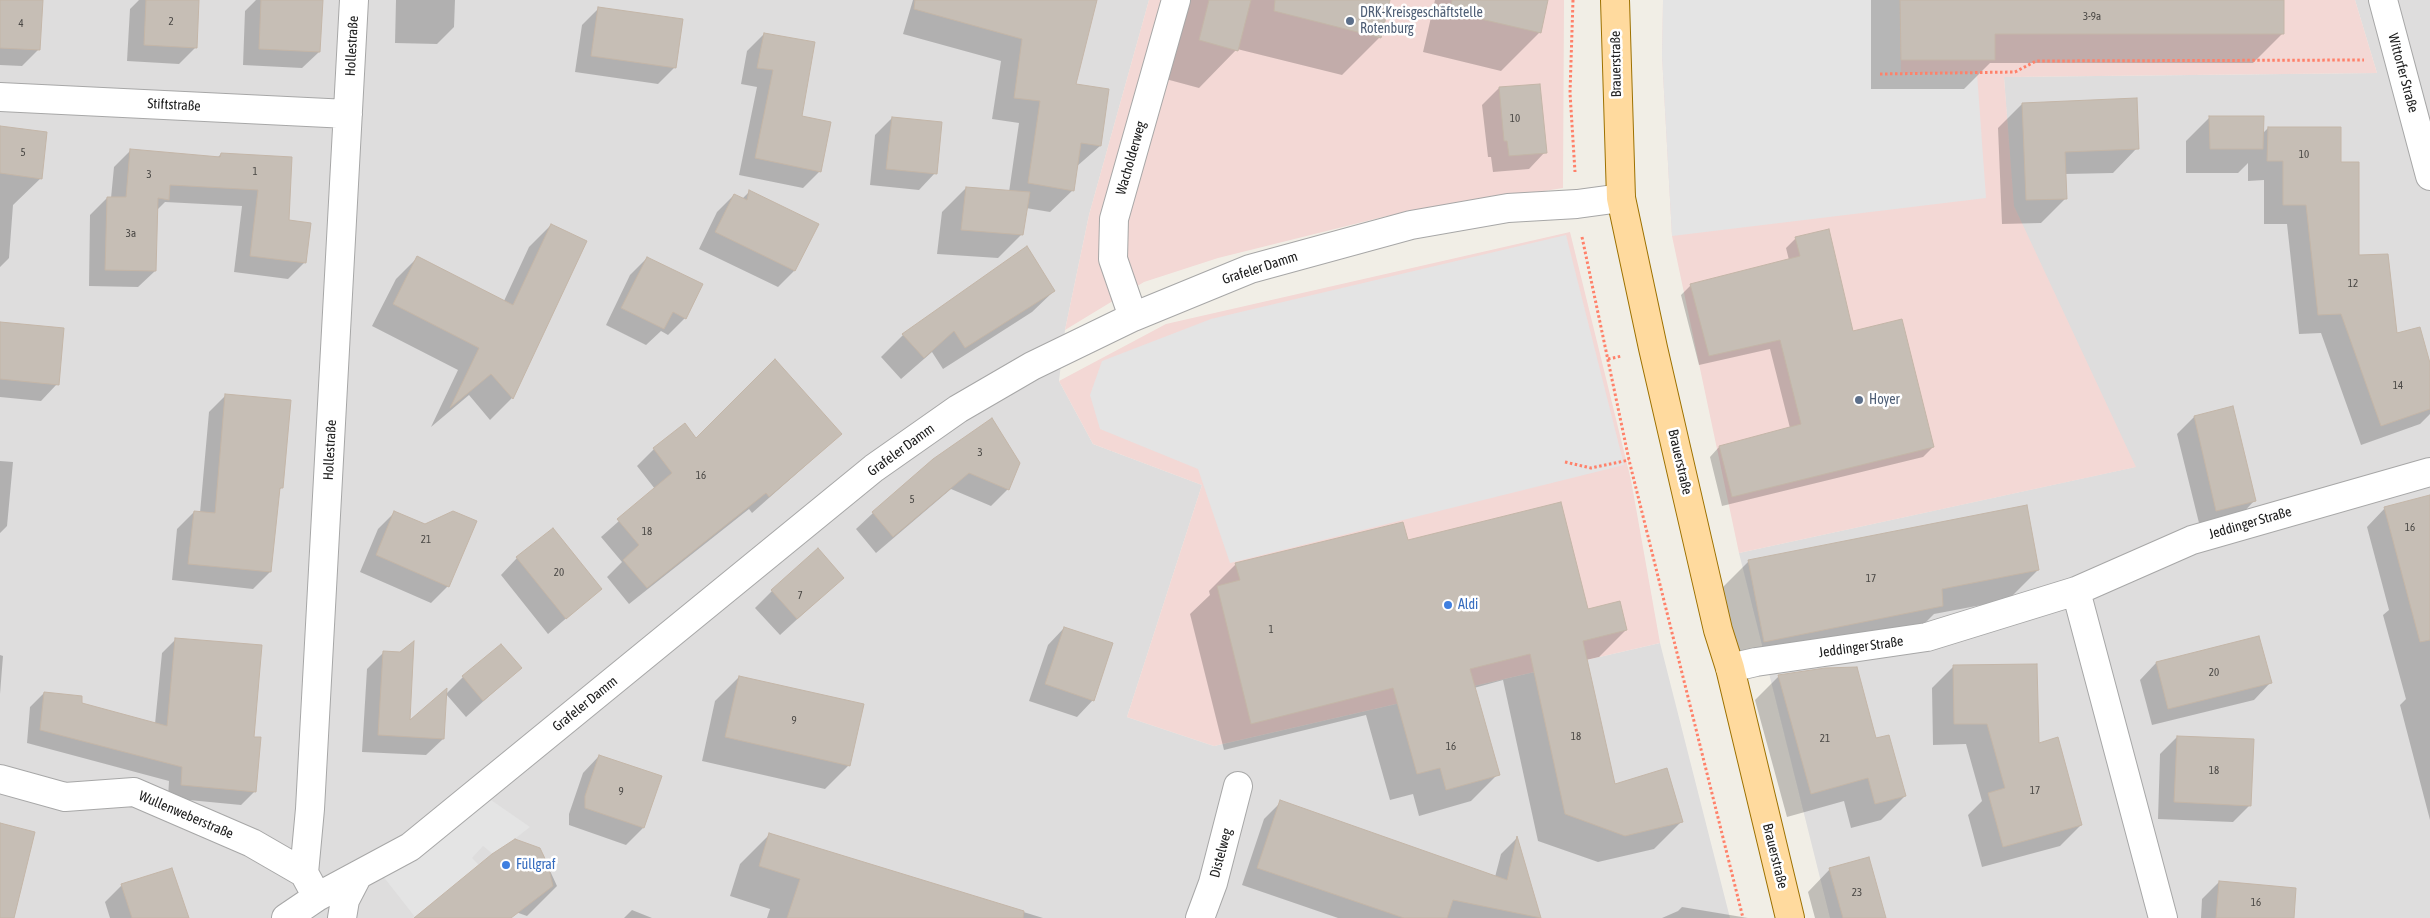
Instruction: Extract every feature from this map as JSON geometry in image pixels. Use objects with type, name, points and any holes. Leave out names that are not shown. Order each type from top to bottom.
[{"type":"main road","name":"Brauerstraße","points":[[1614,0],[1621,198],[1653,348],[1718,630],[1730,668],[1790,918]]},
{"type":"street","name":"Hollestraße","points":[[310,885],[310,809],[354,0]]},
{"type":"street","name":"Wacholderweg","points":[[1132,317],[1113,259],[1114,219],[1176,0]]},
{"type":"street","name":"Wittorfer Straße","points":[[2383,0],[2430,176]]},
{"type":"street","name":"Stiftstraße","points":[[0,97],[348,114]]},
{"type":"street","name":"Grafeler Damm","points":[[286,918],[310,885],[358,875],[410,847],[874,468],[958,409],[1032,366],[1132,317],[1250,269],[1411,224],[1508,208],[1577,204],[1621,198]]},
{"type":"street","name":"Jeddinger Straße","points":[[1730,668],[1756,662],[1927,637],[2076,591],[2192,540],[2430,472]]},
{"type":"street","points":[[2076,591],[2163,918]]},
{"type":"street","name":"Wullenweberstraße","points":[[0,779],[65,796],[134,792],[252,843],[310,885]]},
{"type":"street","name":"Distelweg","points":[[1200,918],[1213,883],[1238,786]]},
{"type":"street","points":[[342,918],[345,900],[358,875]]},
{"type":"path","points":[[1573,0],[1570,93],[1577,204],[1629,460],[1743,918]]},
{"type":"path","points":[[1880,74],[2015,72],[2036,61],[2399,60]]},
{"type":"path","points":[[1565,462],[1591,468],[1629,460]]},
{"type":"shaded area","points":[[0,0],[1149,0],[1089,215],[1065,330],[1059,381],[1093,444],[1202,485],[1127,717],[1214,746],[1660,643],[1730,918],[0,918]]},
{"type":"shaded area","points":[[1149,0],[1564,0],[1563,188],[1387,216],[1218,258],[1144,282],[1065,330],[1089,215]]},
{"type":"shaded area","points":[[1663,0],[2355,0],[2377,73],[2004,77],[2014,206],[2136,467],[1739,553],[1672,236],[1662,56]]},
{"type":"shaded area","points":[[1663,0],[1900,0],[1901,73],[1977,73],[1986,198],[1672,236],[1662,56]]},
{"type":"shaded area","points":[[2355,0],[2430,0],[2430,918],[1830,918],[1739,553],[2135,467],[2013,206],[2004,77],[2377,73]]},
{"type":"shaded area","points":[[1570,232],[1631,480],[1660,643],[1214,746],[1127,717],[1202,485],[1093,444],[1059,381],[1166,324]]},
{"type":"shaded area","points":[[1566,235],[1624,465],[1230,563],[1198,469],[1100,429],[1090,395],[1102,361],[1211,319]]},
{"type":"shaded area","points":[[478,791],[530,827],[494,855],[483,846],[472,858],[479,865],[415,917],[375,866]]},
{"type":"building","points":[[0,0],[43,0],[40,50],[0,48]]},
{"type":"building","points":[[146,0],[199,0],[197,48],[144,45]]},
{"type":"building","points":[[261,0],[323,0],[320,52],[259,49]]},
{"type":"building","points":[[915,0],[1097,0],[1076,84],[1109,89],[1101,146],[1081,143],[1074,191],[1028,183],[1040,101],[1014,98],[1022,39],[914,9]]},
{"type":"building","points":[[1209,0],[1251,0],[1238,51],[1199,40]]},
{"type":"building","points":[[1275,0],[1390,0],[1381,38],[1274,11]]},
{"type":"building","name":"DRK-Kreisgeschäftstelle Rotenburg","points":[[1452,0],[1548,0],[1541,33],[1450,12]]},
{"type":"building","points":[[1900,0],[2284,0],[2284,34],[1995,34],[1995,60],[1901,60]]},
{"type":"building","points":[[598,7],[683,19],[676,68],[591,56]]},
{"type":"building","points":[[764,33],[815,42],[802,116],[831,122],[821,172],[755,158],[773,70],[757,68]]},
{"type":"building","points":[[1540,84],[1547,153],[1509,156],[1507,141],[1504,141],[1499,87]]},
{"type":"building","points":[[2137,98],[2139,149],[2065,152],[2067,199],[2026,200],[2022,103]]},
{"type":"building","points":[[2209,116],[2264,116],[2263,149],[2210,149]]},
{"type":"building","points":[[892,117],[942,122],[937,174],[886,169]]},
{"type":"building","points":[[0,126],[47,132],[42,179],[0,173]]},
{"type":"building","points":[[2268,127],[2341,127],[2341,162],[2359,162],[2359,255],[2388,254],[2397,333],[2420,327],[2430,363],[2430,409],[2381,426],[2341,314],[2318,315],[2306,205],[2283,205],[2283,161],[2267,161]]},
{"type":"building","points":[[130,149],[220,157],[221,153],[292,157],[289,220],[311,223],[306,263],[250,256],[258,190],[170,185],[169,200],[158,198],[156,271],[105,270],[107,197],[126,197]]},
{"type":"building","points":[[966,187],[1030,192],[1023,235],[961,230]]},
{"type":"building","points":[[749,190],[819,224],[795,271],[715,232],[734,194],[747,200]]},
{"type":"building","points":[[551,224],[587,241],[513,399],[491,374],[450,408],[479,348],[393,304],[417,256],[513,305]]},
{"type":"building","points":[[1829,229],[1853,331],[1902,319],[1934,447],[1732,497],[1719,446],[1801,424],[1780,340],[1709,356],[1690,284],[1800,256],[1795,237]]},
{"type":"building","points":[[1027,246],[1055,291],[965,348],[954,331],[924,358],[902,334]]},
{"type":"building","points":[[647,257],[703,284],[686,319],[673,312],[664,329],[621,308]]},
{"type":"building","points":[[0,322],[64,328],[59,385],[0,379]]},
{"type":"building","points":[[775,359],[842,434],[769,497],[766,493],[647,588],[623,560],[639,545],[617,519],[672,473],[653,448],[685,423],[696,438]]},
{"type":"building","points":[[225,394],[291,400],[283,488],[280,488],[271,572],[188,564],[194,511],[215,513]]},
{"type":"building","points":[[2233,406],[2256,501],[2216,511],[2194,416]]},
{"type":"building","points":[[992,418],[1020,463],[1009,490],[969,473],[893,537],[872,512],[933,459]]},
{"type":"building","points":[[2430,495],[2430,640],[2420,642],[2384,507]]},
{"type":"building","points":[[1561,502],[1588,609],[1620,601],[1627,630],[1583,641],[1615,784],[1667,768],[1683,822],[1625,836],[1565,814],[1530,654],[1470,669],[1500,775],[1446,790],[1440,768],[1417,774],[1393,688],[1251,724],[1217,586],[1240,580],[1235,563],[1403,522],[1408,540]]},
{"type":"building","points":[[2027,505],[2039,570],[1942,589],[1943,606],[1764,642],[1748,560]]},
{"type":"building","points":[[394,511],[425,524],[453,511],[477,521],[449,587],[376,555]]},
{"type":"building","points":[[553,528],[602,589],[566,619],[516,557]]},
{"type":"building","points":[[818,548],[844,578],[797,619],[771,590]]},
{"type":"building","points":[[1064,627],[1113,643],[1094,701],[1045,684]]},
{"type":"building","points":[[2259,636],[2272,683],[2168,709],[2156,662]]},
{"type":"building","points":[[175,638],[262,645],[254,737],[261,737],[256,792],[181,785],[182,767],[40,730],[44,692],[82,696],[82,703],[167,726]]},
{"type":"building","points":[[414,641],[410,720],[447,688],[444,739],[378,735],[383,651],[400,652]]},
{"type":"building","points":[[501,644],[522,668],[483,701],[462,676]]},
{"type":"building","points":[[2037,664],[2039,743],[2058,737],[2082,825],[2003,847],[1988,793],[2005,788],[1987,724],[1954,724],[1953,665]]},
{"type":"building","points":[[1857,667],[1876,738],[1889,735],[1906,796],[1875,804],[1868,778],[1811,794],[1778,675],[1825,668]]},
{"type":"building","points":[[739,676],[864,704],[850,766],[725,737]]},
{"type":"building","points":[[2177,736],[2254,739],[2251,806],[2174,802]]},
{"type":"building","points":[[599,755],[662,776],[644,828],[585,808],[585,796]]},
{"type":"building","points":[[1280,800],[1507,880],[1517,836],[1541,918],[1453,900],[1447,918],[1404,918],[1257,868]]},
{"type":"building","points":[[0,823],[35,832],[14,918],[0,918]]},
{"type":"building","points":[[769,833],[1024,911],[1023,918],[787,918],[800,879],[759,866]]},
{"type":"building","points":[[515,839],[540,848],[548,865],[553,886],[511,918],[414,918],[492,854]]},
{"type":"building","points":[[1869,857],[1886,918],[1843,918],[1829,868]]},
{"type":"building","points":[[172,868],[189,918],[132,918],[121,884]]},
{"type":"building","points":[[2219,881],[2296,888],[2294,918],[2216,918]]},
{"type":"place","name":"DRK-Kreisgeschäftstelle Rotenburg","points":[[1350,21]]},
{"type":"place","name":"Hoyer","points":[[1859,400]]},
{"type":"place","name":"Aldi","points":[[1448,605]]},
{"type":"place","name":"Füllgraf","points":[[506,865]]}]
